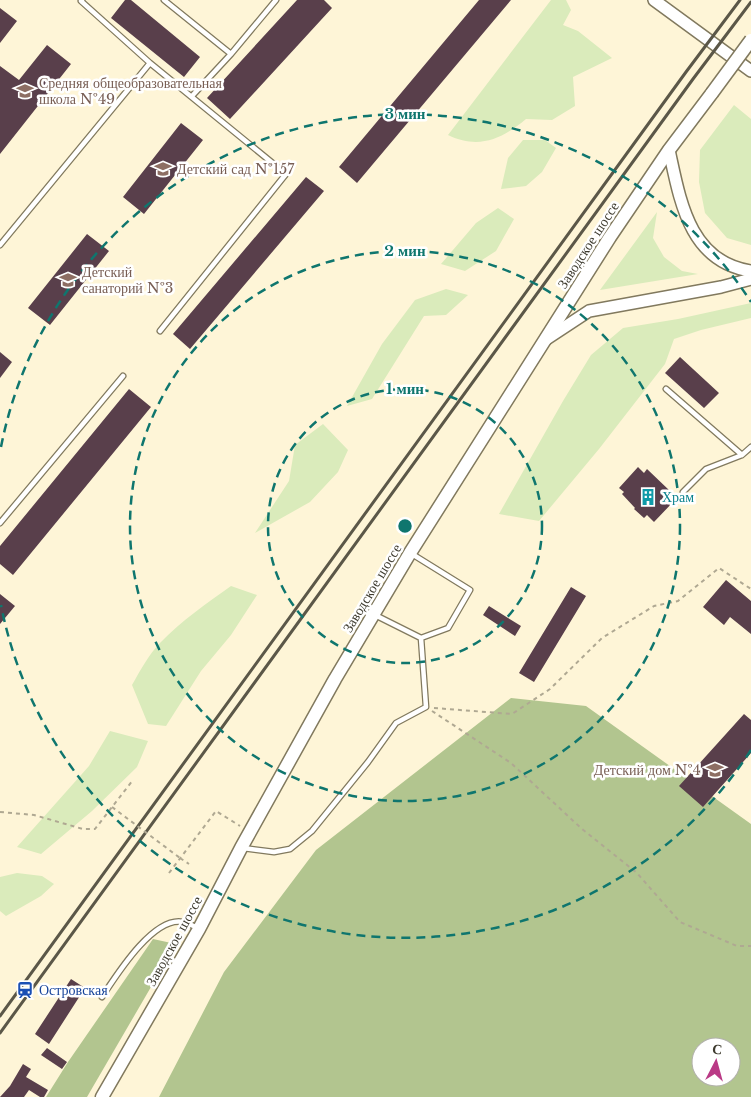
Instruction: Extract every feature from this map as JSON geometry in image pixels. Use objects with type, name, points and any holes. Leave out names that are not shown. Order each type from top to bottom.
[{"type":"main road","name":"Заводское шоссе","points":[[102,1097],[199,929],[241,848],[335,679],[410,553],[610,237],[670,150],[751,40]]},
{"type":"street","points":[[654,0],[751,71]]},
{"type":"street","points":[[670,150],[681,204],[697,239],[718,258],[741,270],[751,271]]},
{"type":"street","points":[[544,341],[589,311],[721,288],[751,279]]},
{"type":"lane","points":[[82,0],[150,63],[286,174],[160,331]]},
{"type":"lane","points":[[164,0],[231,54]]},
{"type":"lane","points":[[192,96],[231,54],[276,0]]},
{"type":"lane","points":[[0,244],[150,63]]},
{"type":"lane","points":[[0,523],[123,376]]},
{"type":"lane","points":[[666,389],[742,455]]},
{"type":"lane","points":[[683,492],[706,469],[742,455],[751,447]]},
{"type":"lane","points":[[374,615],[421,638],[448,628],[470,590],[410,553]]},
{"type":"lane","points":[[241,848],[274,852],[290,849],[312,831],[368,762],[396,723],[426,707],[421,638]]},
{"type":"lane","points":[[102,997],[141,943],[165,925],[182,921],[199,929]]},
{"type":"path","points":[[426,707],[512,714],[550,689],[602,638],[654,606],[678,601],[719,568],[751,589]]},
{"type":"path","points":[[426,707],[510,763],[582,829],[637,873],[680,922],[737,946],[751,946]]},
{"type":"path","points":[[0,812],[34,815],[83,828],[95,829],[133,780]]},
{"type":"path","points":[[112,807],[190,864]]},
{"type":"path","points":[[169,873],[216,811],[251,832]]},
{"type":"green space","points":[[551,0],[566,0],[571,10],[563,25],[578,31],[612,58],[573,77],[575,106],[552,120],[526,119],[499,137],[480,142],[470,142],[448,135]]},
{"type":"green space","points":[[734,105],[751,119],[751,245],[727,238],[705,213],[699,182],[700,150]]},
{"type":"green space","points":[[523,140],[545,140],[556,148],[542,172],[526,186],[501,189],[508,158]]},
{"type":"green space","points":[[498,208],[514,219],[496,251],[465,271],[441,264],[476,223]]},
{"type":"green space","points":[[657,212],[653,238],[664,257],[682,271],[698,274],[600,290]]},
{"type":"green space","points":[[446,289],[468,295],[446,315],[424,316],[372,399],[347,406],[382,344],[415,300]]},
{"type":"green space","points":[[751,303],[751,318],[701,330],[674,339],[665,364],[599,449],[539,521],[499,514],[591,355],[623,328],[678,319]]},
{"type":"green space","points":[[323,424],[348,450],[338,472],[310,502],[255,533],[289,481],[295,445]]},
{"type":"green space","points":[[231,586],[257,595],[231,635],[201,671],[166,726],[148,724],[132,685],[141,668],[152,652],[168,635]]},
{"type":"green space","points":[[511,698],[586,706],[751,824],[751,1097],[159,1097],[224,972],[316,850]]},
{"type":"green space","points":[[110,731],[148,741],[137,767],[92,811],[41,854],[17,847],[89,766]]},
{"type":"green space","points":[[17,873],[42,876],[54,884],[41,896],[6,916],[0,911],[0,877]]},
{"type":"green space","points":[[153,939],[176,944],[87,1097],[46,1097],[68,1062]]},
{"type":"building","points":[[125,0],[131,0],[200,57],[184,77],[111,18]]},
{"type":"building","points":[[297,0],[324,0],[332,8],[230,119],[207,98]]},
{"type":"building","points":[[479,0],[511,0],[357,183],[339,167]]},
{"type":"building","points":[[0,8],[17,21],[0,43]]},
{"type":"building","name":"Средняя общеобразовательная школа №49","points":[[47,45],[71,64],[0,154],[0,66],[19,80]]},
{"type":"building","name":"Детский сад №157","points":[[181,123],[203,140],[144,214],[123,197]]},
{"type":"building","points":[[306,177],[324,191],[190,349],[173,334]]},
{"type":"building","name":"Детский санаторий №3","points":[[87,234],[109,251],[50,325],[28,308]]},
{"type":"building","points":[[0,352],[12,362],[0,378]]},
{"type":"building","points":[[680,357],[719,393],[704,408],[665,373]]},
{"type":"building","points":[[129,389],[151,407],[13,575],[0,564],[0,546]]},
{"type":"building","name":"Храм","points":[[638,467],[644,473],[647,469],[670,491],[668,493],[675,500],[654,522],[647,515],[644,518],[634,509],[622,494],[624,492],[619,488]]},
{"type":"building","points":[[726,580],[751,601],[751,634],[730,617],[724,625],[703,607]]},
{"type":"building","points":[[571,587],[586,596],[534,682],[519,673]]},
{"type":"building","points":[[0,594],[15,606],[0,624]]},
{"type":"building","points":[[489,606],[521,626],[515,636],[483,615]]},
{"type":"building","name":"Детский дом №4","points":[[744,714],[751,720],[751,753],[703,807],[679,786]]},
{"type":"building","points":[[71,979],[85,988],[49,1044],[35,1034]]},
{"type":"building","points":[[47,1048],[67,1062],[62,1069],[41,1055]]},
{"type":"building","points":[[23,1064],[31,1069],[26,1077],[48,1090],[44,1097],[40,1097],[29,1090],[24,1097],[0,1097],[10,1086]]},
{"type":"railway","points":[[0,1016],[740,0]]},
{"type":"railway","points":[[0,1033],[693,79],[751,2]]},
{"type":"place","name":"Средняя общеобразовательная школа №49","points":[[25,91]]},
{"type":"place","name":"Детский сад №157","points":[[163,169]]},
{"type":"place","name":"Детский санаторий №3","points":[[68,280]]},
{"type":"place","name":"Храм","points":[[648,497]]},
{"type":"place","name":"Детский дом №4","points":[[715,770]]},
{"type":"place","name":"Островская","points":[[25,990]]}]
